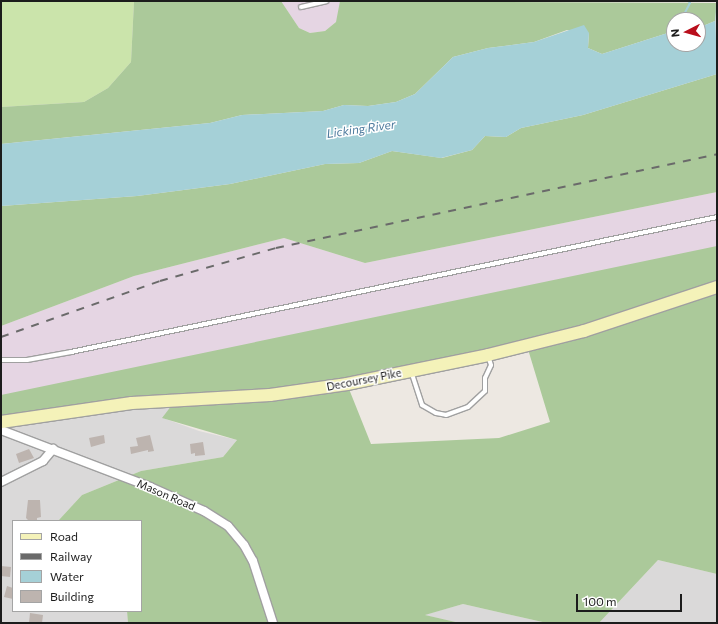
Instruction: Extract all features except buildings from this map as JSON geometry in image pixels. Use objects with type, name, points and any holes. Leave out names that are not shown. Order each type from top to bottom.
[{"type":"main road","name":"Decoursey Pike","points":[[1,422],[132,403],[291,393],[411,371],[488,355],[584,331],[717,287]]},
{"type":"street","name":"Mason Road","points":[[1,430],[150,487],[204,511],[228,526],[244,545],[253,561],[273,623]]},
{"type":"street","points":[[1,482],[43,461],[53,449]]},
{"type":"lane","points":[[301,7],[326,1]]},
{"type":"lane","points":[[1,360],[27,360],[71,352],[717,217]]},
{"type":"lane","points":[[411,371],[422,405],[436,413],[446,415],[468,407],[484,391],[485,378],[491,365],[488,355]]},
{"type":"shaded area","points":[[281,1],[340,1],[339,13],[336,22],[325,31],[310,33],[299,28]]},
{"type":"shaded area","points":[[717,192],[717,287],[1,422],[1,326],[134,276],[284,238],[365,263]]},
{"type":"shaded area","points":[[176,401],[163,418],[199,431],[237,440],[223,457],[141,471],[82,495],[59,520],[12,520],[12,612],[127,612],[128,623],[1,623],[1,433],[33,416]]},
{"type":"shaded area","points":[[658,560],[717,574],[717,623],[599,623]]},
{"type":"shaded area","points":[[463,604],[547,623],[460,623],[424,615]]},
{"type":"green space","points":[[1,1],[134,1],[131,62],[108,88],[84,102],[1,107]]},
{"type":"green space","points":[[134,1],[281,1],[299,28],[310,33],[325,31],[336,22],[340,1],[717,3],[715,21],[706,25],[706,12],[666,12],[666,34],[602,54],[588,48],[589,33],[567,30],[534,42],[488,48],[453,57],[415,94],[396,102],[368,106],[344,105],[323,111],[242,115],[210,123],[1,144],[1,107],[84,102],[108,88],[131,62]]},
{"type":"green space","points":[[717,74],[717,192],[365,263],[284,238],[134,276],[1,326],[1,206],[137,196],[230,184],[325,164],[359,163],[392,151],[442,158],[472,150],[485,136],[506,137],[521,128],[583,115]]},
{"type":"green space","points":[[717,246],[717,574],[658,560],[599,623],[547,623],[463,604],[425,615],[460,623],[128,623],[127,612],[142,612],[142,520],[59,520],[82,495],[141,471],[223,457],[237,440],[162,418],[175,401],[33,416],[1,433],[1,395]],"holes":[[[527,346],[550,422],[499,438],[371,444],[347,384]]]},
{"type":"water","name":"Licking River","points":[[715,3],[717,74],[583,115],[521,128],[506,137],[485,136],[472,150],[441,158],[392,151],[359,163],[325,164],[230,184],[137,196],[1,206],[1,144],[210,123],[242,115],[323,111],[344,105],[368,106],[396,102],[415,94],[453,57],[488,48],[534,42],[584,25],[589,33],[588,48],[602,54],[666,34],[666,52],[706,52],[706,25],[715,21]]},
{"type":"waterway","points":[[685,12],[690,3],[688,1]]},
{"type":"railway","points":[[1,337],[160,281],[276,248],[717,154]]}]
